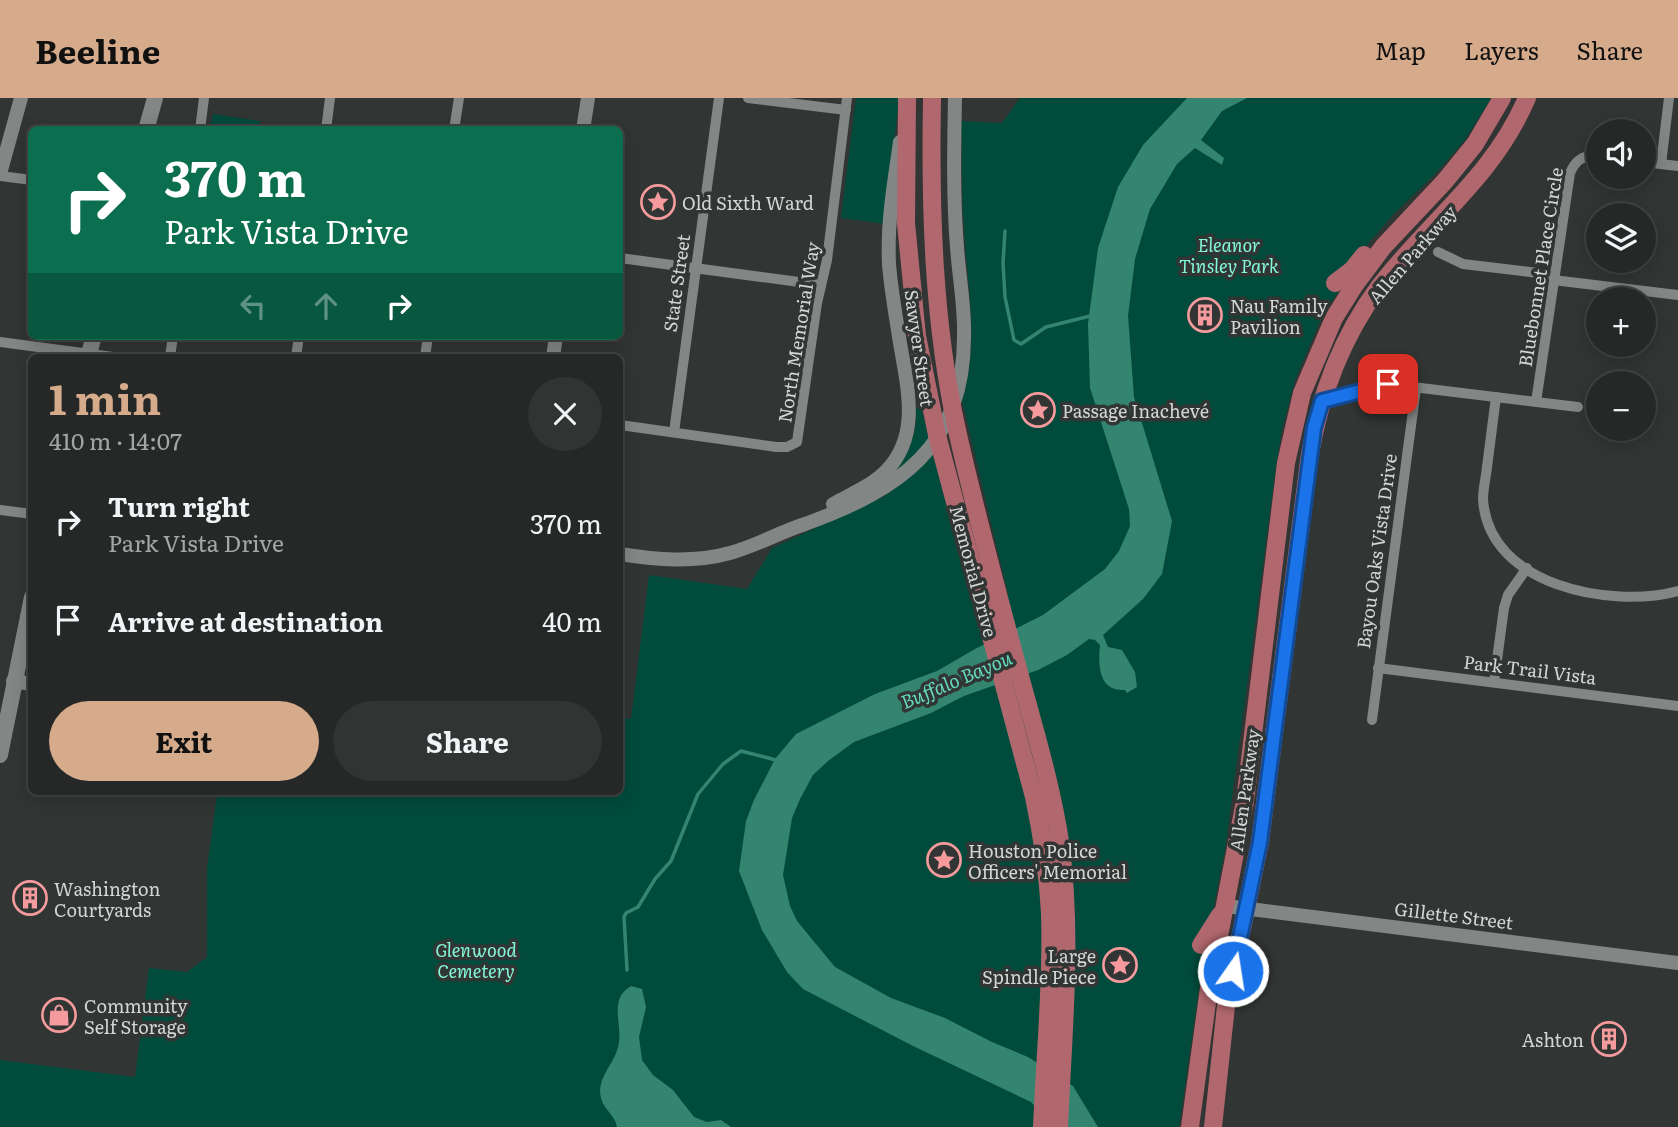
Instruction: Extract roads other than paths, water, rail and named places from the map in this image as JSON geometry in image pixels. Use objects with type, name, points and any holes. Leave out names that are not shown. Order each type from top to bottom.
[{"type":"main road","points":[[147,126],[155,98]]},
{"type":"main road","name":"Memorial Drive","points":[[932,98],[931,186],[936,271],[948,382],[986,584]]},
{"type":"main road","points":[[931,186],[943,98]]},
{"type":"main road","name":"Allen Parkway","points":[[1190,1127],[1209,988],[1245,801],[1286,463],[1302,393],[1319,350],[1344,300],[1383,247],[1475,144],[1502,98]]},
{"type":"main road","name":"Allen Parkway","points":[[1213,1127],[1226,1006],[1260,842],[1310,454],[1322,401],[1338,360],[1368,304],[1390,274],[1479,177],[1510,132],[1527,98]]},
{"type":"main road","name":"Memorial Drive","points":[[907,102],[906,223],[917,336],[937,435],[986,584],[1026,731],[1051,795],[1064,873],[1067,945],[1059,1127]]},
{"type":"main road","points":[[1335,283],[1352,270],[1388,227],[1429,198]]},
{"type":"main road","points":[[0,755],[7,680],[28,610]]},
{"type":"main road","name":"Memorial Drive","points":[[1026,731],[1047,874],[1050,945],[1042,1127]]},
{"type":"main road","points":[[1200,945],[1226,906]]},
{"type":"street","points":[[21,98],[0,175],[28,179]]},
{"type":"street","points":[[200,126],[204,98]]},
{"type":"street","points":[[326,126],[330,98]]},
{"type":"street","points":[[454,126],[458,98]]},
{"type":"street","points":[[584,126],[587,98]]},
{"type":"street","name":"State Street","points":[[674,432],[719,98]]},
{"type":"street","points":[[748,98],[846,110]]},
{"type":"street","name":"North Memorial Way","points":[[674,432],[776,447],[793,446],[799,434],[827,260],[847,98]]},
{"type":"street","name":"Sawyer Street","points":[[623,554],[657,559],[698,559],[733,552],[875,494],[915,466],[934,443],[944,426],[958,388],[964,335],[956,228],[955,98]]},
{"type":"street","points":[[1661,164],[1669,98]]},
{"type":"street","name":"Sawyer Street","points":[[784,531],[877,479],[892,464],[909,427],[908,385],[889,264],[893,189],[907,102]]},
{"type":"street","name":"Bluebonnet Place Circle","points":[[1536,402],[1570,173],[1574,163],[1586,157]]},
{"type":"street","points":[[1656,163],[1678,166]]},
{"type":"street","points":[[1438,252],[1463,264],[1538,273],[1553,280],[1678,295]]},
{"type":"street","points":[[623,258],[821,285]]},
{"type":"street","points":[[0,342],[82,354]]},
{"type":"street","points":[[1322,401],[1388,384],[1578,407]]},
{"type":"street","name":"Bayou Oaks Vista Drive","points":[[1372,720],[1416,388]]},
{"type":"street","points":[[1496,397],[1483,498],[1488,523],[1497,540],[1527,568],[1562,586],[1608,597],[1648,598],[1678,592]]},
{"type":"street","points":[[623,425],[674,432]]},
{"type":"street","points":[[0,510],[28,514]]},
{"type":"street","points":[[1494,682],[1508,594],[1527,568]]},
{"type":"street","name":"Park Trail Vista","points":[[1378,668],[1678,706]]},
{"type":"street","points":[[7,680],[28,683]]},
{"type":"street","name":"Gillette Street","points":[[1226,906],[1678,963]]},
{"type":"water","name":"Buffalo Bayou","points":[[1187,98],[1247,98],[1222,111],[1201,140],[1224,158],[1222,165],[1195,148],[1177,164],[1150,209],[1135,259],[1128,316],[1134,397],[1172,521],[1162,574],[1143,599],[1103,635],[1108,647],[1122,650],[1135,672],[1137,687],[1127,693],[1105,682],[1100,668],[1100,645],[1089,639],[1067,655],[1038,670],[964,696],[931,713],[854,742],[813,775],[800,799],[792,818],[783,875],[790,906],[797,921],[835,967],[891,998],[945,1018],[1028,1057],[1073,1086],[1098,1127],[1054,1127],[1031,1102],[913,1046],[803,989],[787,972],[762,930],[739,871],[746,821],[754,800],[775,759],[796,734],[875,694],[937,671],[1043,615],[1105,569],[1119,551],[1130,526],[1129,509],[1090,388],[1088,324],[1098,248],[1118,187],[1143,145]]},
{"type":"water","points":[[631,986],[642,989],[646,1007],[639,1037],[642,1060],[653,1075],[673,1090],[694,1117],[707,1122],[721,1120],[731,1127],[617,1127],[602,1102],[600,1091],[603,1078],[618,1047],[620,998]]},
{"type":"waterway","points":[[1005,231],[1005,297],[1014,340],[1021,344],[1046,327],[1094,315]]},
{"type":"waterway","points":[[627,970],[624,917],[638,907],[655,879],[671,861],[698,794],[723,764],[741,751],[776,760]]},
{"type":"place","name":"Old Sixth Ward","points":[[658,202]]},
{"type":"place","name":"Nau Family Pavilion","points":[[1205,315]]},
{"type":"place","name":"Passage Inachevé","points":[[1038,410]]},
{"type":"place","name":"Houston Police Officers' Memorial","points":[[944,860]]},
{"type":"place","name":"Washington Courtyards","points":[[30,898]]},
{"type":"place","name":"Large Spindle Piece","points":[[1120,965]]},
{"type":"place","name":"Community Self Storage","points":[[59,1015]]},
{"type":"place","name":"Ashton","points":[[1609,1039]]},
{"type":"park label","name":"Eleanor Tinsley Park","points":[[1229,254]]},
{"type":"park label","name":"Glenwood Cemetery","points":[[476,959]]}]
